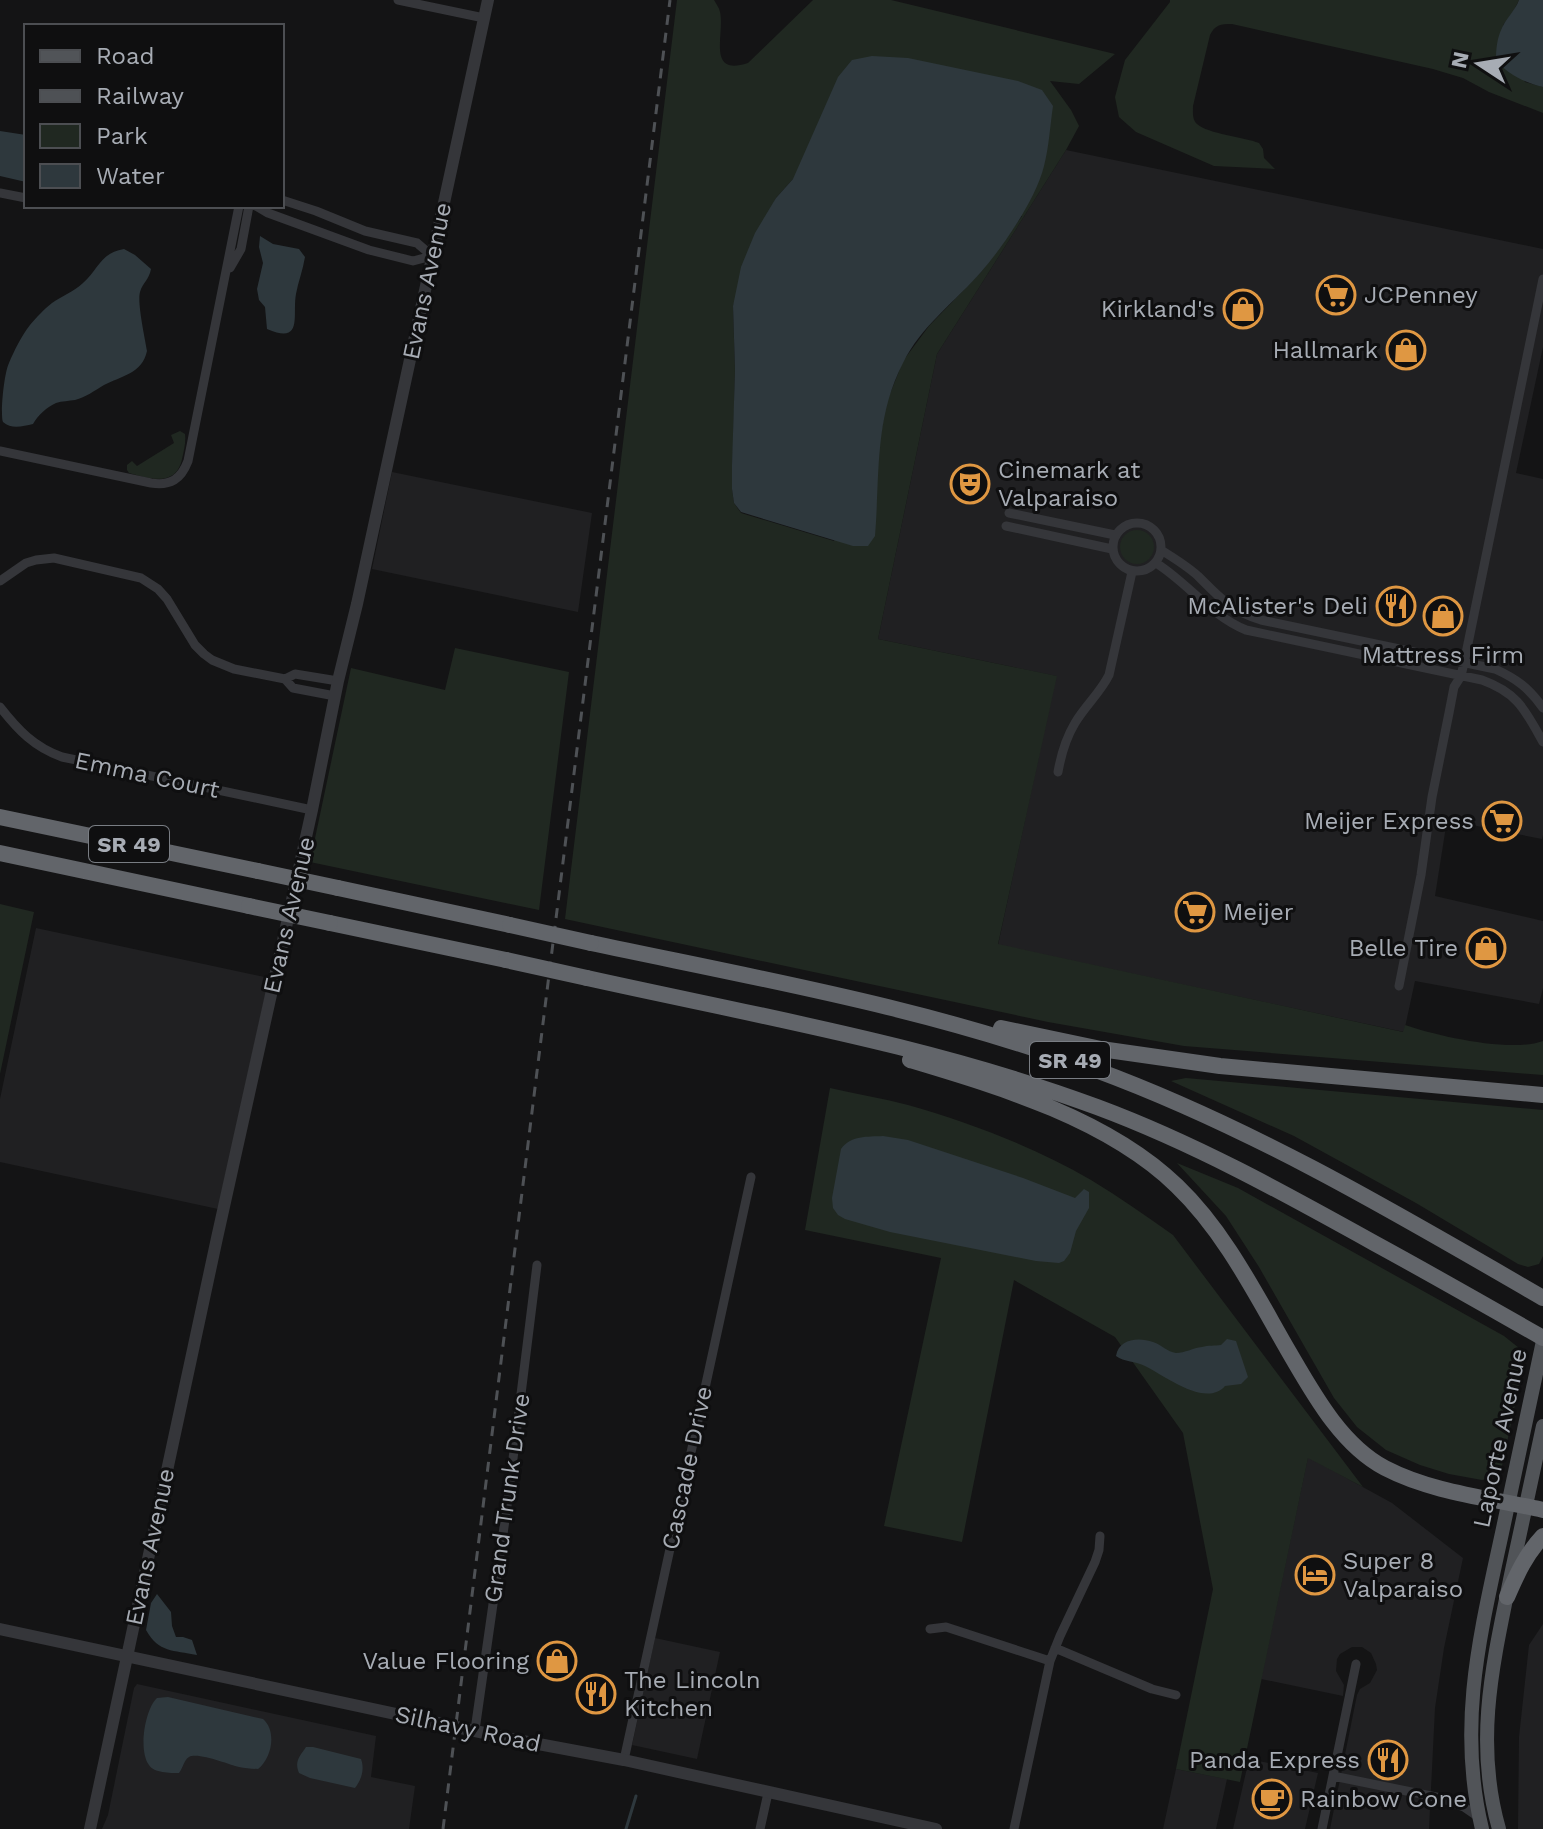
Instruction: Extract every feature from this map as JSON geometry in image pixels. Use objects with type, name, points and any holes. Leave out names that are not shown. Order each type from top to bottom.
[{"type":"highway","name":"SR 49","points":[[0,817],[944,1020],[1033,1047],[1097,1070],[1273,1146],[1543,1298]]},
{"type":"highway","name":"SR 49","points":[[0,853],[888,1044],[1026,1082],[1100,1108],[1248,1174],[1504,1315],[1543,1340]]},
{"type":"highway","points":[[944,1020],[998,1027],[1153,1058],[1543,1095]]},
{"type":"highway","points":[[814,1028],[1029,1100],[1101,1131],[1139,1154],[1176,1184],[1200,1209],[1250,1284],[1308,1383],[1334,1422],[1357,1447],[1381,1466],[1407,1479],[1543,1510]]},
{"type":"highway","points":[[1507,1597],[1522,1564],[1543,1536]]},
{"type":"main road","name":"Laporte Avenue","points":[[1481,1824],[1472,1768],[1472,1700],[1484,1620],[1543,1340]]},
{"type":"main road","name":"Laporte Avenue","points":[[1499,1829],[1489,1785],[1486,1753],[1491,1682],[1543,1426]]},
{"type":"street","points":[[398,0],[484,18]]},
{"type":"street","name":"Evans Avenue","points":[[90,1829],[488,0]]},
{"type":"street","points":[[0,193],[24,198]]},
{"type":"street","points":[[284,201],[365,231],[417,243],[432,256]]},
{"type":"street","points":[[0,451],[161,485],[178,479],[188,461],[239,208]]},
{"type":"street","points":[[226,275],[241,249],[249,208]]},
{"type":"street","points":[[259,208],[369,250],[413,261],[432,256]]},
{"type":"street","points":[[1399,986],[1454,687],[1464,663],[1543,279]]},
{"type":"street","points":[[1009,513],[1115,535]]},
{"type":"street","points":[[1142,523],[1151,527],[1161,541],[1156,563],[1146,570],[1132,572],[1123,568],[1112,549],[1115,535],[1126,525],[1142,523]]},
{"type":"street","points":[[1006,526],[1112,549]]},
{"type":"street","points":[[1161,550],[1197,575],[1225,604],[1247,616],[1495,669],[1526,686],[1543,708]]},
{"type":"street","points":[[0,581],[26,563],[54,558],[141,578],[167,599],[195,645],[204,654],[223,665],[285,679],[293,688],[335,696]]},
{"type":"street","points":[[1156,563],[1175,575],[1217,614],[1246,630],[1499,686],[1510,693],[1530,718],[1543,742]]},
{"type":"street","points":[[1058,772],[1070,732],[1109,675],[1132,572]]},
{"type":"street","points":[[285,679],[295,674],[338,681]]},
{"type":"street","name":"Emma Court","points":[[0,707],[25,737],[62,757],[312,810]]},
{"type":"street","points":[[1530,718],[1536,718],[1543,724]]},
{"type":"street","name":"Cascade Drive","points":[[624,1760],[751,1177]]},
{"type":"street","name":"Grand Trunk Drive","points":[[475,1730],[537,1265]]},
{"type":"street","points":[[1014,1829],[1050,1661],[1095,1562],[1100,1536]]},
{"type":"street","points":[[930,1629],[946,1627],[1050,1661]]},
{"type":"street","name":"Silhavy Road","points":[[0,1629],[936,1829]]},
{"type":"street","points":[[1055,1648],[1152,1689],[1176,1695]]},
{"type":"street","points":[[1322,1829],[1356,1664]]},
{"type":"street","points":[[1333,1776],[1454,1802],[1481,1824]]},
{"type":"street","points":[[760,1829],[768,1793]]},
{"type":"shaded area","points":[[1066,150],[1543,249],[1543,347],[1516,473],[1543,479],[1543,835],[1542,839],[1447,820],[1435,896],[1543,921],[1543,988],[1539,1004],[1415,981],[1404,1032],[998,945],[1056,676],[878,639],[937,354]]},
{"type":"shaded area","points":[[392,472],[592,513],[578,612],[372,569]]},
{"type":"shaded area","points":[[36,928],[269,978],[218,1209],[0,1162],[0,1099]]},
{"type":"shaded area","points":[[1308,1457],[1392,1503],[1463,1558],[1435,1708],[1429,1829],[1330,1829],[1357,1695],[1370,1683],[1377,1670],[1371,1653],[1362,1647],[1352,1647],[1340,1654],[1336,1671],[1344,1685],[1343,1696],[1261,1679]]},
{"type":"shaded area","points":[[1543,1624],[1543,1829],[1518,1829],[1519,1737],[1529,1645]]},
{"type":"shaded area","points":[[655,1638],[720,1652],[697,1759],[632,1745]]},
{"type":"shaded area","points":[[137,1684],[376,1736],[371,1777],[415,1786],[409,1829],[102,1829],[108,1815]]},
{"type":"shaded area","points":[[1249,1759],[1318,1773],[1305,1829],[1233,1829]]},
{"type":"shaded area","points":[[1176,1769],[1227,1779],[1216,1829],[1163,1829]]},
{"type":"green space","points":[[677,0],[714,0],[720,12],[722,59],[735,66],[748,63],[813,0],[891,0],[1115,54],[1079,84],[1050,81],[1079,126],[937,354],[878,639],[1057,676],[998,944],[1403,1032],[1405,1025],[1454,1038],[1494,1044],[1543,1041],[1543,1075],[1184,1046],[1048,1022],[565,919]],"holes":[[[793,179],[1022,216],[982,271],[929,326],[903,361],[886,404],[880,439],[834,541],[741,513],[734,503],[732,489],[733,306],[776,198]]]},
{"type":"green space","points":[[1170,0],[1519,0],[1503,25],[1525,82],[1543,87],[1543,113],[1489,92],[1463,78],[1433,69],[1224,24],[1216,27],[1210,35],[1193,106],[1194,120],[1209,130],[1259,143],[1264,158],[1275,169],[1214,166],[1136,132],[1119,117],[1115,97],[1125,60]]},
{"type":"green space","points":[[180,431],[185,434],[185,446],[179,468],[174,474],[161,479],[129,473],[127,465],[132,461],[137,466],[174,443],[171,435]]},
{"type":"green space","points":[[1137,530],[1149,535],[1154,547],[1149,559],[1137,564],[1125,559],[1120,547],[1125,535]]},
{"type":"green space","points":[[455,648],[569,672],[539,910],[310,862],[351,668],[445,690]]},
{"type":"green space","points":[[0,904],[34,912],[0,1074]]},
{"type":"green space","points":[[1186,1078],[1543,1110],[1543,1256],[1539,1264],[1528,1267],[1518,1264],[1294,1136],[1171,1081]]},
{"type":"green space","points":[[830,1088],[932,1112],[1025,1147],[1091,1180],[1173,1235],[1363,1487],[1308,1458],[1240,1782],[1176,1769],[1213,1589],[1183,1433],[1115,1337],[1014,1280],[962,1542],[884,1526],[941,1258],[805,1230]]},
{"type":"green space","points":[[1177,1163],[1238,1188],[1504,1336],[1519,1348],[1524,1362],[1502,1466],[1494,1477],[1482,1480],[1420,1465],[1386,1450],[1357,1427],[1334,1398],[1226,1216]]},
{"type":"water","points":[[1519,0],[1543,0],[1543,87],[1517,77],[1496,60],[1500,32]]},
{"type":"water","points":[[872,56],[908,58],[1018,81],[1042,90],[1053,106],[1044,166],[1027,207],[991,260],[919,337],[903,363],[887,405],[883,427],[875,536],[868,546],[853,546],[741,512],[734,503],[733,306],[741,267],[755,233],[776,198],[793,179],[838,77],[852,60]]},
{"type":"water","points":[[0,131],[24,135],[24,182],[0,176]]},
{"type":"water","points":[[260,236],[273,244],[299,249],[305,257],[296,294],[294,325],[287,333],[267,329],[265,307],[259,300],[257,289],[263,263]]},
{"type":"water","points":[[124,249],[151,269],[139,297],[147,351],[141,365],[83,397],[58,402],[40,414],[33,424],[18,427],[3,422],[7,368],[27,329],[49,305],[83,283],[105,258]]},
{"type":"water","points":[[883,1136],[908,1140],[1075,1198],[1084,1189],[1089,1192],[1089,1208],[1076,1231],[1070,1253],[1059,1263],[1036,1261],[890,1232],[838,1215],[832,1198],[841,1149],[854,1139]]},
{"type":"water","points":[[1227,1339],[1236,1341],[1248,1377],[1241,1384],[1225,1386],[1207,1394],[1185,1388],[1141,1364],[1116,1356],[1121,1346],[1135,1340],[1153,1342],[1176,1353],[1221,1345]]},
{"type":"water","points":[[157,1594],[171,1612],[176,1637],[192,1640],[197,1655],[162,1647],[146,1630],[151,1603]]},
{"type":"water","points":[[168,1697],[263,1719],[271,1737],[267,1758],[258,1769],[194,1756],[187,1758],[179,1773],[151,1768],[144,1750],[146,1720],[157,1698]]},
{"type":"water","points":[[306,1747],[361,1759],[362,1775],[355,1788],[299,1773],[297,1762]]},
{"type":"waterway","points":[[626,1829],[636,1796]]},
{"type":"railway","points":[[443,1829],[670,0]]},
{"type":"place","name":"JCPenney","points":[[1336,295]]},
{"type":"place","name":"Kirkland's","points":[[1243,309]]},
{"type":"place","name":"Hallmark","points":[[1406,350]]},
{"type":"place","name":"Cinemark at Valparaiso","points":[[970,484]]},
{"type":"place","name":"McAlister's Deli","points":[[1396,606]]},
{"type":"place","name":"Mattress Firm","points":[[1443,616]]},
{"type":"place","name":"Meijer Express","points":[[1502,821]]},
{"type":"place","name":"Meijer","points":[[1195,912]]},
{"type":"place","name":"Belle Tire","points":[[1486,948]]},
{"type":"place","name":"Super 8 Valparaiso","points":[[1315,1575]]},
{"type":"place","name":"Value Flooring","points":[[557,1661]]},
{"type":"place","name":"The Lincoln Kitchen","points":[[596,1694]]},
{"type":"place","name":"Panda Express","points":[[1388,1760]]},
{"type":"place","name":"Rainbow Cone","points":[[1272,1799]]}]
